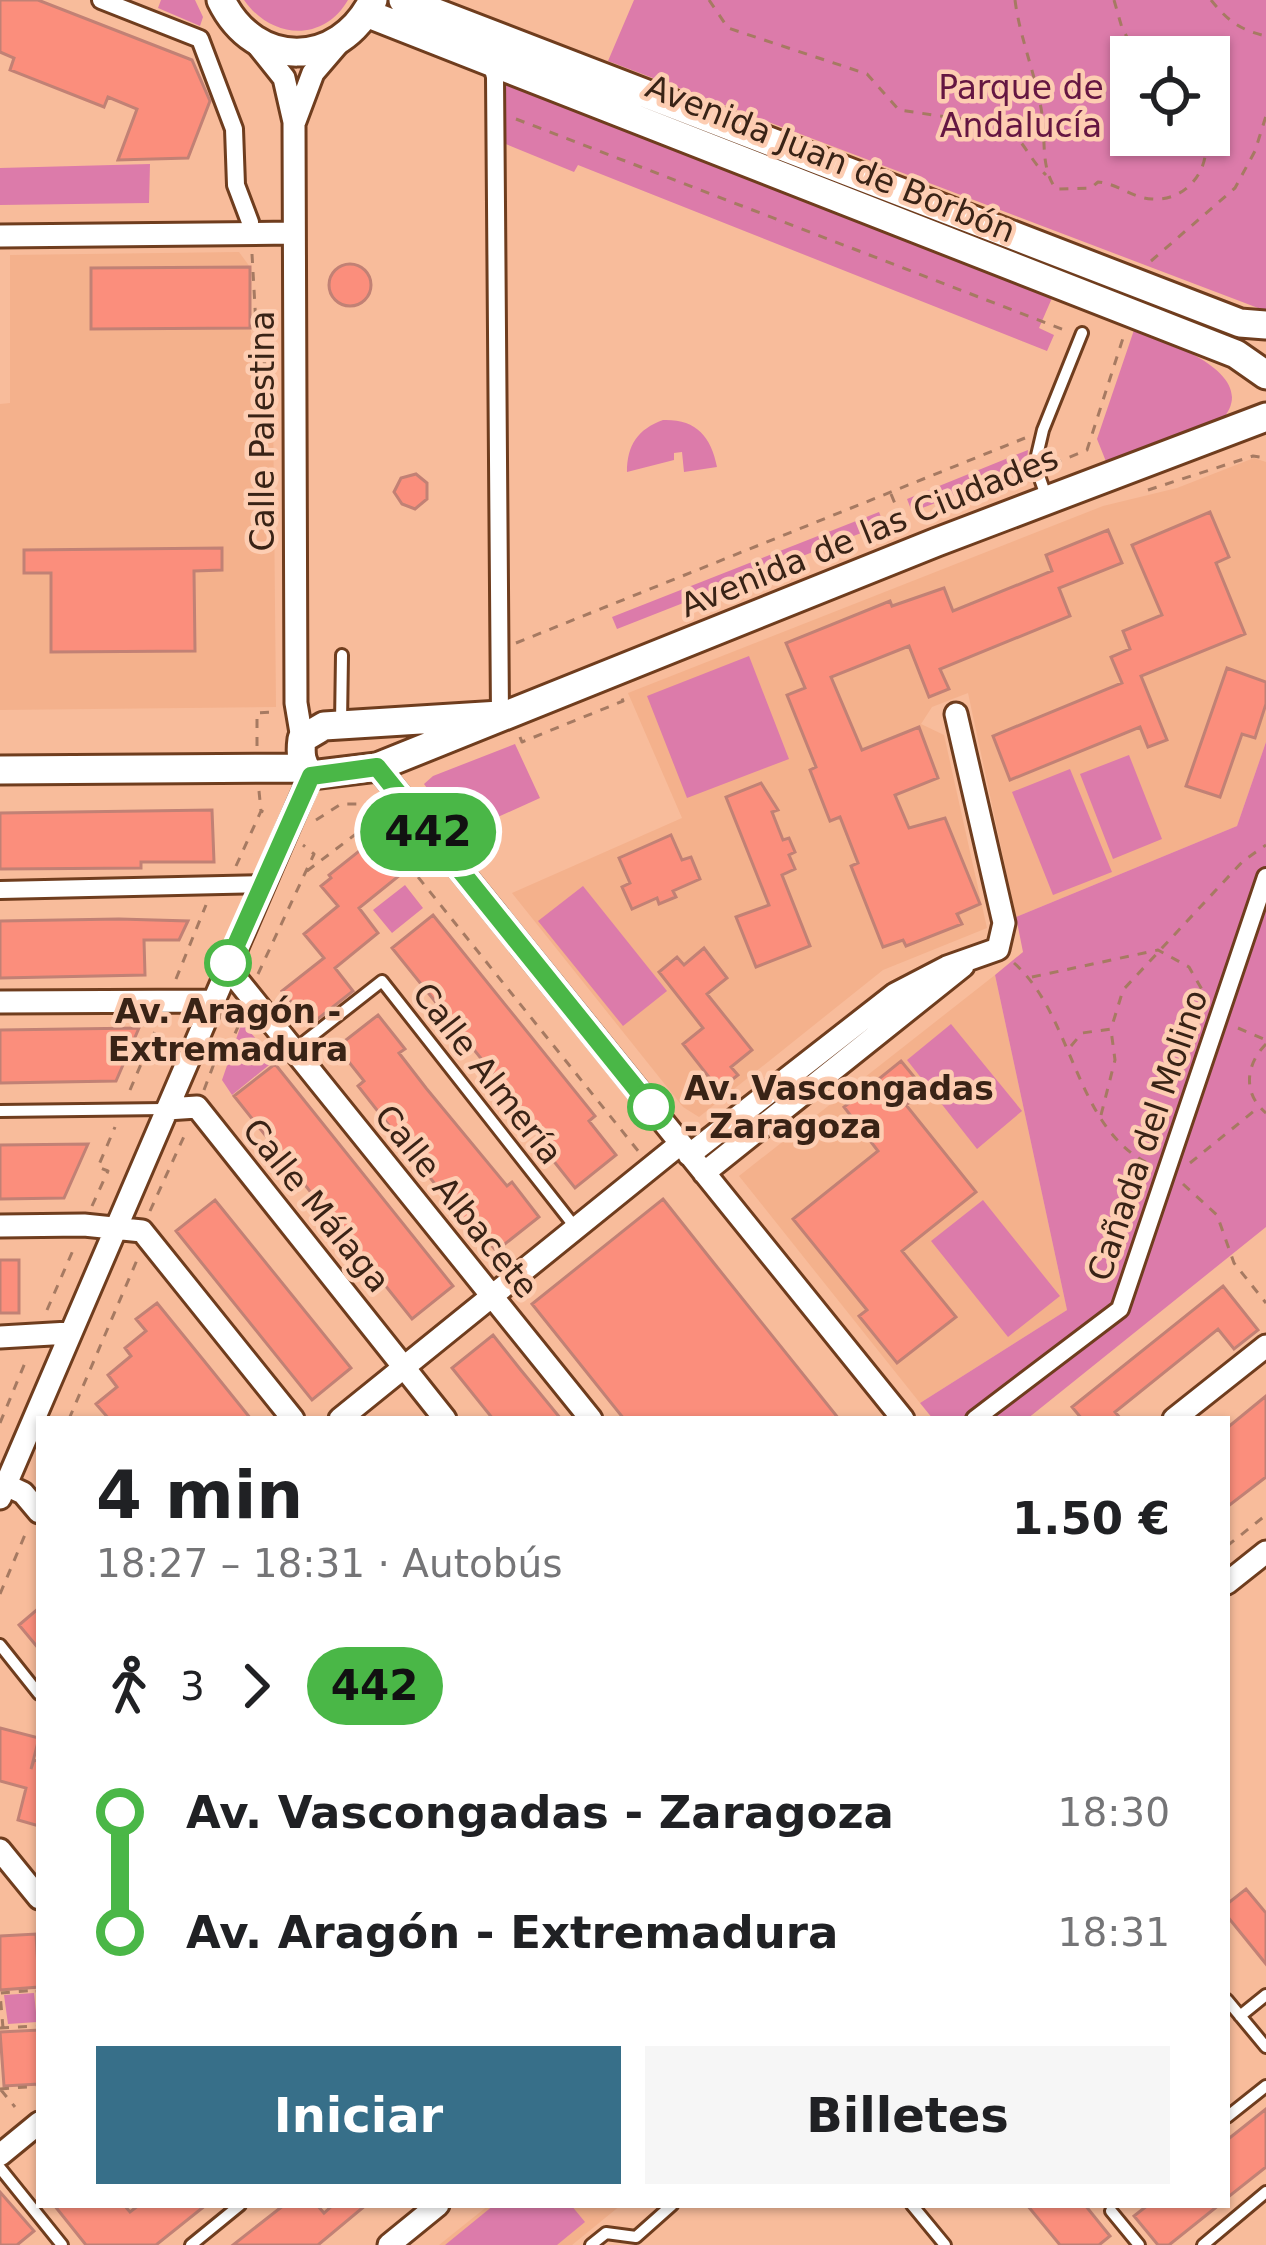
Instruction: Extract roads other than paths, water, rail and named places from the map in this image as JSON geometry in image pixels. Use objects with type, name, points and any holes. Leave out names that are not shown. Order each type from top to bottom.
[{"type":"street","points":[[101,0],[200,39],[233,129],[236,185],[250,228]]},
{"type":"street","points":[[221,0],[234,24],[252,39],[273,50],[297,53],[322,49],[345,37],[370,6]]},
{"type":"street","name":"Avenida Juan de Borbón","points":[[403,0],[1240,323],[1266,325]]},
{"type":"street","name":"Avenida Juan de Borbón","points":[[370,6],[491,62],[1236,354],[1266,375]]},
{"type":"street","name":"Calle Palestina","points":[[294,122],[313,73],[345,37]]},
{"type":"street","name":"Calle Palestina","points":[[252,39],[284,78],[294,122],[296,703],[302,739]]},
{"type":"street","points":[[491,62],[496,111],[500,715]]},
{"type":"street","points":[[0,236],[250,228],[294,233]]},
{"type":"street","name":"Avenida de las Ciudades","points":[[0,770],[308,772],[386,764],[1047,499],[1266,417]]},
{"type":"street","points":[[344,1416],[652,1168],[685,1149],[895,994],[998,949],[1004,923],[956,714]]},
{"type":"street","name":"Avenida de las Ciudades","points":[[302,739],[340,723],[500,715]]},
{"type":"street","points":[[391,723],[398,730],[399,748],[386,764],[685,1149],[901,1416]]},
{"type":"street","points":[[34,1506],[4,1480],[308,772],[302,739]]},
{"type":"street","name":"Cañada del Molino","points":[[979,1416],[1120,1309],[1171,1175],[1266,877]]},
{"type":"street","points":[[0,890],[262,884]]},
{"type":"street","points":[[704,1173],[968,961]]},
{"type":"street","name":"Calle Albacete","points":[[226,967],[589,1416]]},
{"type":"street","points":[[0,1002],[211,1001]]},
{"type":"street","name":"Calle Málaga","points":[[167,1109],[197,1107],[404,1367]]},
{"type":"street","points":[[0,1226],[142,1231],[291,1416]]},
{"type":"street","points":[[0,1336],[69,1333]]},
{"type":"street","points":[[1178,1416],[1266,1346]]},
{"type":"street","points":[[404,1367],[443,1416]]},
{"type":"street","points":[[1230,1581],[1266,1552]]},
{"type":"street","points":[[0,1850],[36,1894]]},
{"type":"street","points":[[0,2155],[36,2125]]},
{"type":"street","points":[[389,2245],[429,2208]]},
{"type":"lane","points":[[1047,499],[1037,470],[1043,430],[1076,333]]},
{"type":"lane","points":[[340,723],[342,655]]},
{"type":"lane","name":"Calle Almería","points":[[294,1050],[382,981],[578,1230]]},
{"type":"lane","points":[[0,1111],[167,1109]]},
{"type":"lane","points":[[0,1645],[36,1690]]},
{"type":"lane","points":[[1240,2016],[1266,1995]]},
{"type":"lane","points":[[1230,2004],[1266,2048]]},
{"type":"lane","points":[[1230,2115],[1266,2086]]},
{"type":"lane","points":[[0,2168],[62,2245]]},
{"type":"lane","points":[[1203,2245],[1266,2192]]},
{"type":"lane","points":[[191,2245],[235,2208]]},
{"type":"lane","points":[[591,2245],[606,2233],[636,2236],[669,2208]]},
{"type":"lane","points":[[914,2208],[945,2245]]},
{"type":"lane","points":[[1112,2208],[1139,2245]]},
{"type":"place","name":"Av. Aragón - Extremadura","points":[[228,963]]},
{"type":"place","name":"Av. Vascongadas - Zaragoza","points":[[651,1107]]},
{"type":"park label","name":"Parque de Andalucía","points":[[1021,106]]}]
